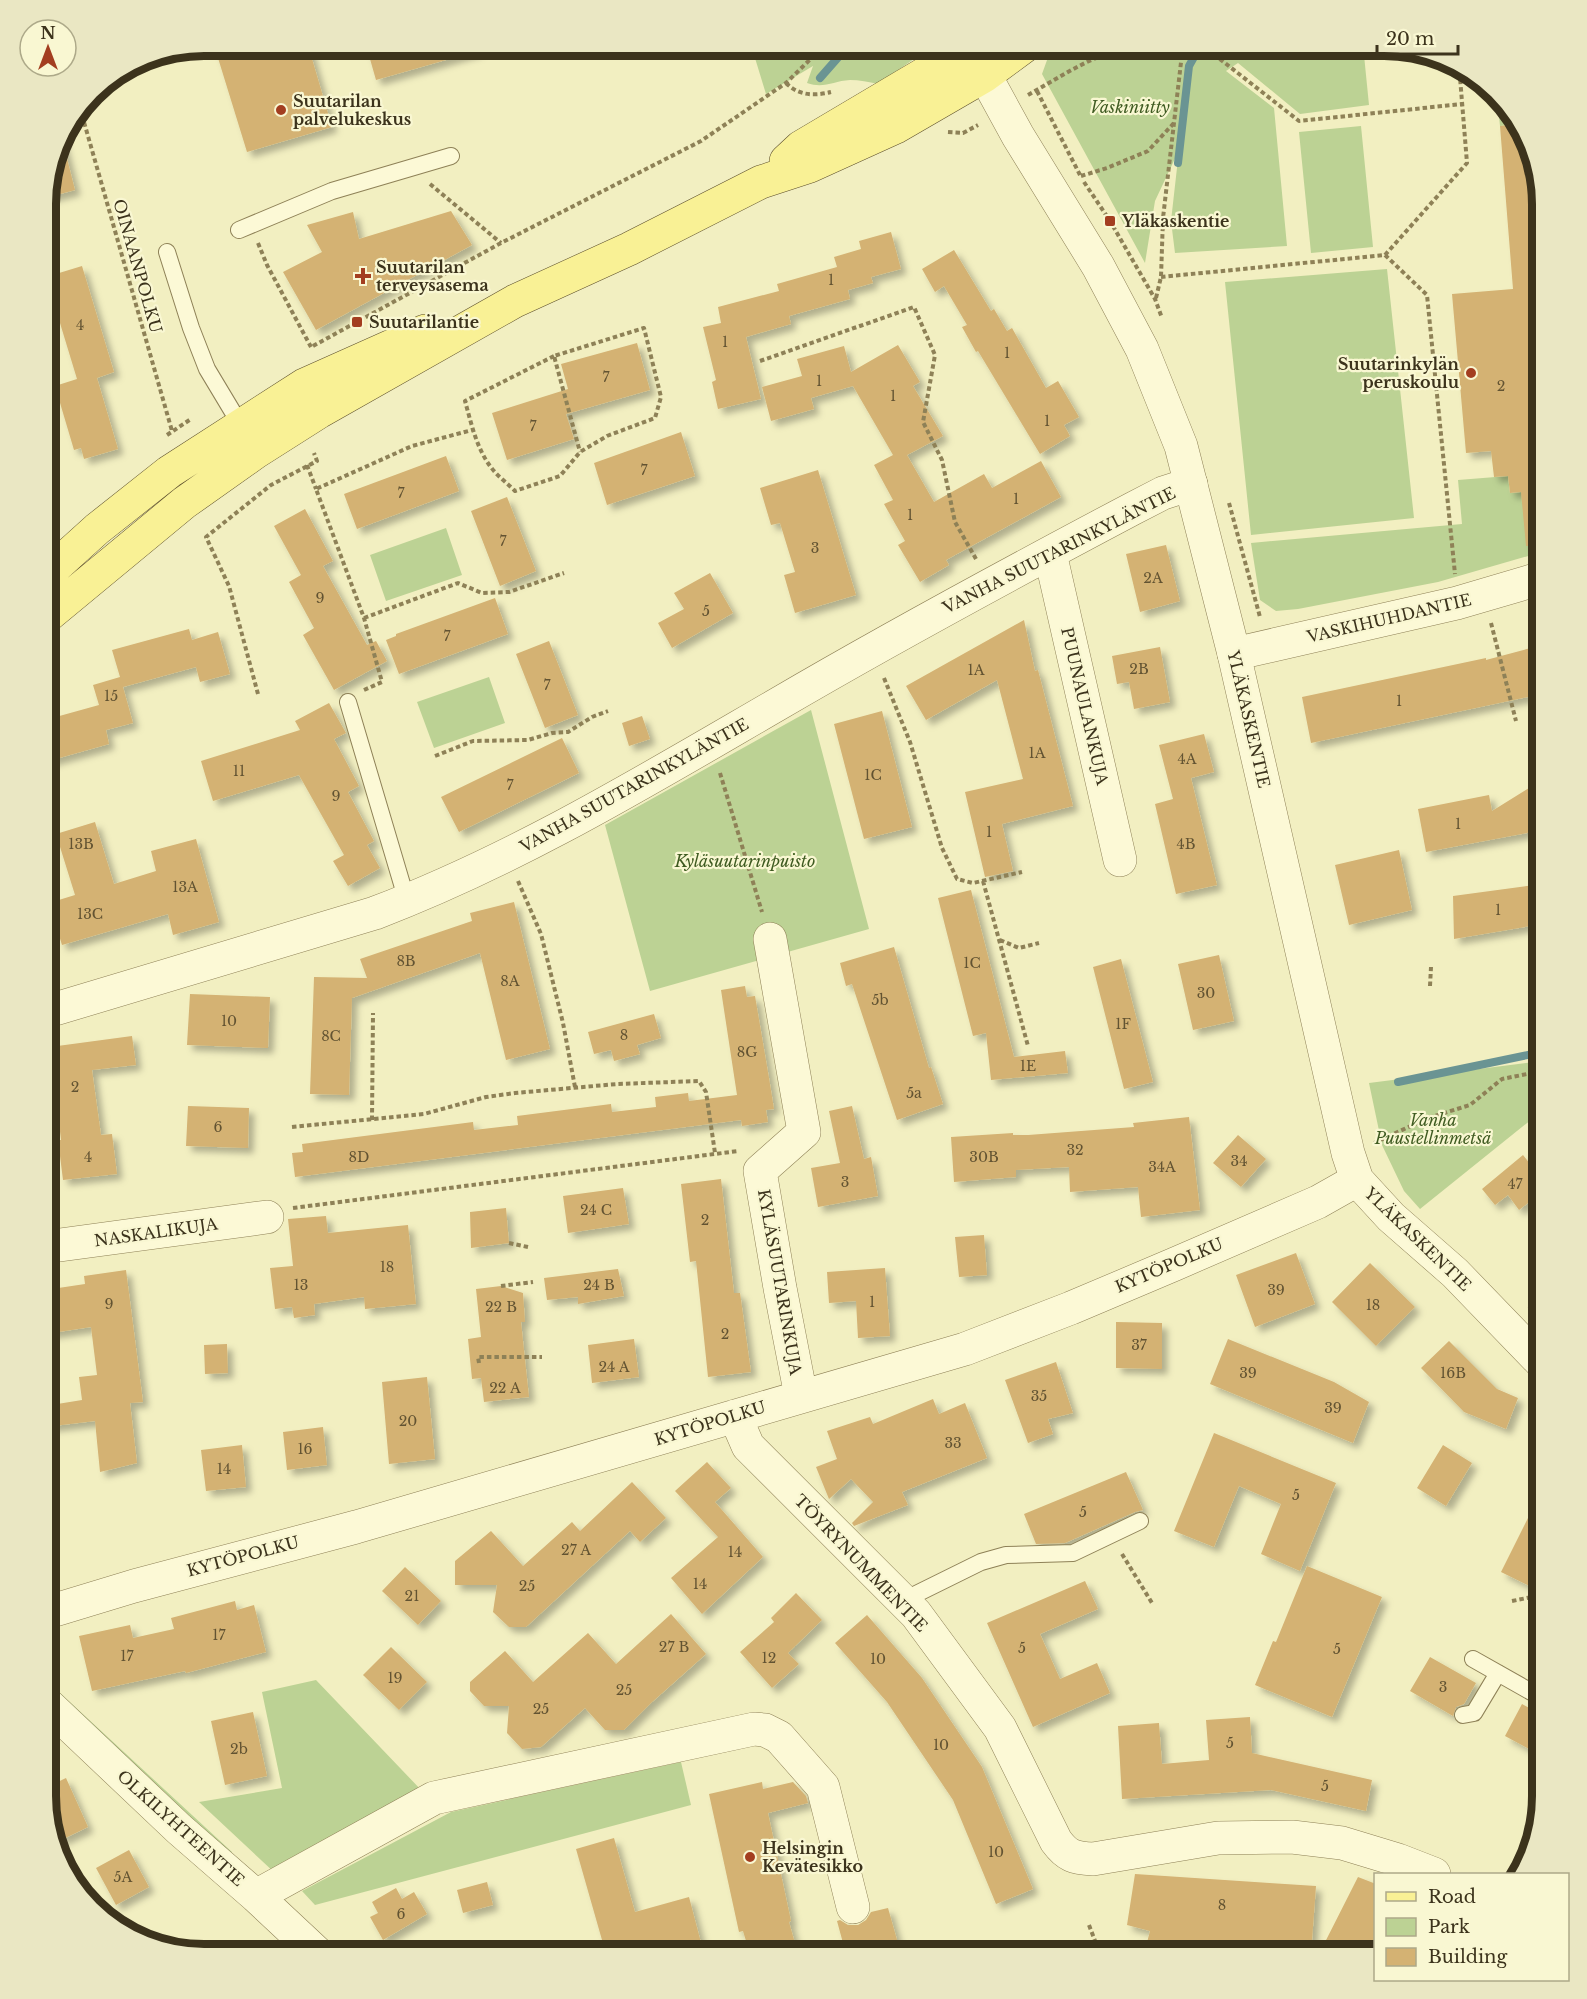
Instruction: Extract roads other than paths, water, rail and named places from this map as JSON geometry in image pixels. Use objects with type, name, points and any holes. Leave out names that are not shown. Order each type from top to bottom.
[{"type":"main road","points":[[56,566],[97,529],[169,472],[319,412],[515,301],[628,249],[760,182],[810,166],[896,127],[971,56]]},
{"type":"main road","points":[[56,609],[184,503],[249,439]]},
{"type":"street","name":"YLÄKASKENTIE","points":[[976,56],[1013,127],[1098,266],[1142,349],[1177,437],[1234,654],[1348,1153],[1357,1180],[1391,1217],[1455,1273],[1532,1353]]},
{"type":"street","name":"VANHA SUUTARINKYLÄNTIE","points":[[56,1009],[316,932],[407,901],[504,857],[632,789],[870,650],[1163,493],[1191,484]]},
{"type":"street","name":"PUUNAULANKUJA","points":[[1050,553],[1120,860]]},
{"type":"street","name":"VASKIHUHDANTIE","points":[[1234,654],[1457,603],[1532,581]]},
{"type":"street","name":"KYLÄSUUTARINKUJA","points":[[770,939],[804,1132],[760,1171],[801,1396]]},
{"type":"street","name":"KYTÖPOLKU","points":[[56,1609],[198,1568],[356,1527],[965,1349],[1071,1308],[1318,1202],[1357,1180]]},
{"type":"street","name":"NASKALIKUJA","points":[[56,1246],[267,1217]]},
{"type":"street","name":"TÖYRYNUMMENTIE","points":[[735,1416],[748,1446],[916,1614],[1000,1728],[1056,1840],[1065,1853],[1078,1858],[1093,1859],[1218,1838],[1292,1837],[1342,1843],[1398,1860],[1429,1873]]},
{"type":"street","name":"OLKILYHTEENTIE","points":[[56,1712],[179,1829],[307,1944]]},
{"type":"street","points":[[256,1896],[434,1798],[754,1729],[765,1730],[779,1737],[823,1787],[853,1907]]},
{"type":"lane","points":[[246,228],[332,190],[451,156]]},
{"type":"lane","points":[[167,252],[200,353],[224,399],[249,439]]},
{"type":"lane","points":[[348,702],[407,901]]},
{"type":"lane","points":[[902,1601],[981,1562],[1006,1555],[1073,1553],[1140,1521]]},
{"type":"lane","points":[[1473,1659],[1532,1692]]},
{"type":"lane","points":[[1463,1715],[1474,1713],[1497,1673]]},
{"type":"waterway","points":[[820,78],[839,56]]},
{"type":"waterway","points":[[1178,163],[1189,66],[1195,56]]},
{"type":"waterway","points":[[1398,1082],[1532,1054]]},
{"type":"place","name":"Suutarilan palvelukeskus","points":[[281,110]]},
{"type":"place","name":"Yläkaskentie","points":[[1110,221]]},
{"type":"place","name":"Suutarilan terveysasema","points":[[363,276]]},
{"type":"place","name":"Suutarilantie","points":[[357,322]]},
{"type":"place","name":"Suutarinkylän peruskoulu","points":[[1471,373]]},
{"type":"place","name":"Helsingin Kevätesikko","points":[[750,1857]]},
{"type":"park label","name":"Vaskiniitty","points":[[1130,107]]},
{"type":"park label","name":"Kyläsuutarinpuisto","points":[[745,861]]},
{"type":"park label","name":"Vanha Puustellinmetsä","points":[[1433,1129]]}]
